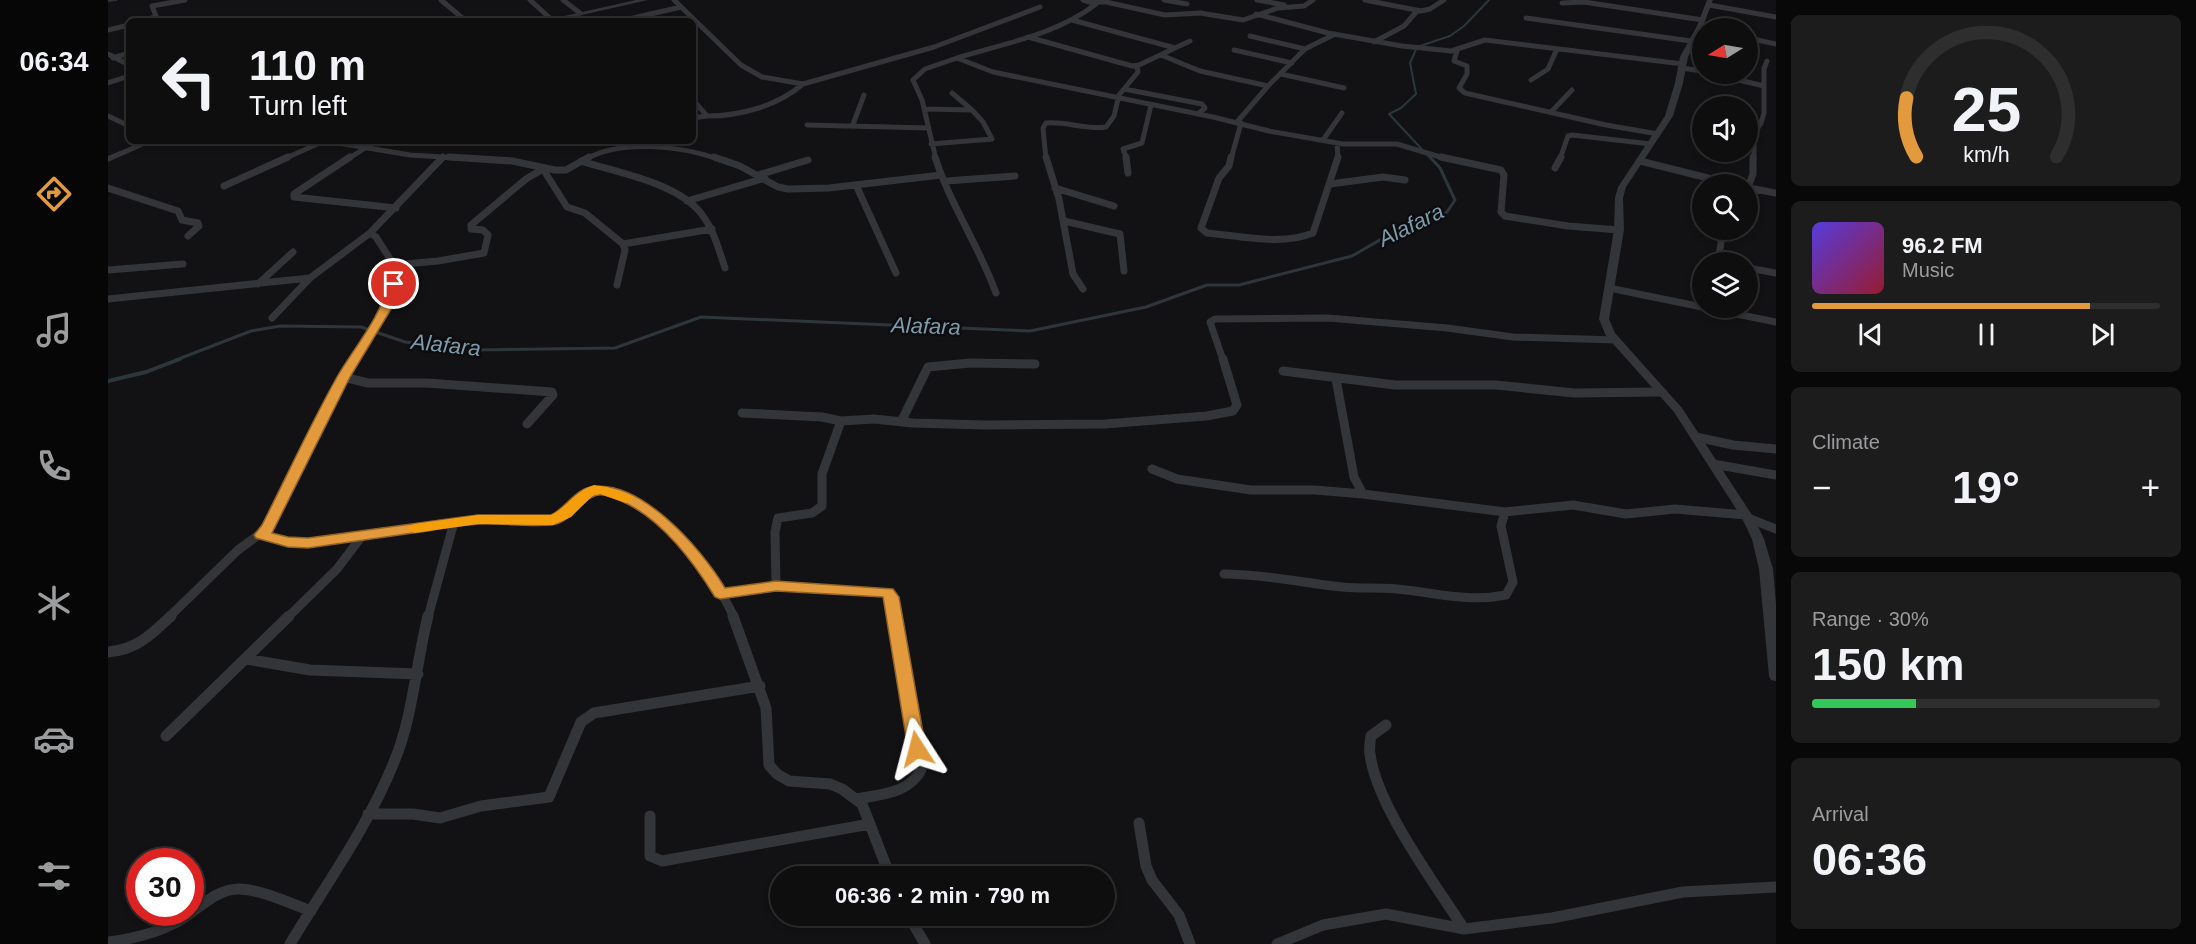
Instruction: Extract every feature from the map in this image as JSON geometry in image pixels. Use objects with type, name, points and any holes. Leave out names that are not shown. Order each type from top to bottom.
[{"type":"street","points":[[152,18],[156,16],[152,6],[185,0]]},
{"type":"street","points":[[441,0],[462,18]]},
{"type":"street","points":[[530,0],[546,18]]},
{"type":"street","points":[[563,0],[580,13]]},
{"type":"street","points":[[557,18],[639,0]]},
{"type":"street","points":[[674,0],[692,18]]},
{"type":"street","points":[[1083,0],[1101,1],[1171,16],[1200,13],[1243,20],[1278,8],[1306,5],[1313,0]]},
{"type":"street","points":[[1164,0],[1187,4]]},
{"type":"street","points":[[1257,0],[1293,7]]},
{"type":"street","points":[[1365,0],[1417,11],[1430,9],[1444,0]]},
{"type":"street","points":[[1632,9],[1634,0]]},
{"type":"street","points":[[996,293],[986,265],[944,178],[931,144],[925,109],[914,78],[932,66],[1028,37],[1072,20],[1085,14],[1101,1]]},
{"type":"street","points":[[1562,3],[1575,1],[1632,9],[1692,22]]},
{"type":"street","points":[[1706,18],[1710,2],[1776,17]]},
{"type":"street","points":[[631,18],[681,7]]},
{"type":"street","points":[[696,118],[723,117],[787,97],[803,84],[934,47],[1040,7]]},
{"type":"street","points":[[1374,42],[1404,26],[1417,11]]},
{"type":"street","points":[[1256,14],[1374,42],[1457,51],[1480,40],[1692,68]]},
{"type":"street","points":[[1526,18],[1691,41],[1682,66],[1674,103],[1658,134],[1622,187],[1619,198],[1619,230],[1604,319],[1605,326],[1616,340],[1678,410],[1747,517],[1758,539],[1766,569],[1776,676]]},
{"type":"street","points":[[1072,20],[1175,48]]},
{"type":"street","points":[[696,22],[741,65],[762,77],[803,84]]},
{"type":"street","points":[[108,30],[126,26]]},
{"type":"street","points":[[1335,34],[1305,49],[1268,86],[1239,123],[1229,166],[1219,178],[1201,228],[1202,231],[1263,238],[1304,238],[1313,233],[1338,160],[1337,143]]},
{"type":"street","points":[[1250,36],[1305,49]]},
{"type":"street","points":[[1758,40],[1774,44],[1776,36]]},
{"type":"street","points":[[1028,37],[1077,52],[1137,66],[1190,41]]},
{"type":"street","points":[[1531,80],[1548,69],[1557,49]]},
{"type":"street","points":[[1234,50],[1292,63]]},
{"type":"street","points":[[1457,51],[1454,61],[1466,66],[1467,69],[1459,88],[1461,91],[1658,134]]},
{"type":"street","points":[[111,56],[126,54]]},
{"type":"street","points":[[1161,55],[1200,71],[1268,86]]},
{"type":"street","points":[[111,56],[126,63]]},
{"type":"street","points":[[957,58],[993,72],[1117,99],[1337,143],[1397,144],[1468,164],[1495,169],[1504,175],[1501,212],[1505,216],[1568,226],[1619,230]]},
{"type":"street","points":[[1753,174],[1754,136],[1759,128],[1764,108],[1764,69],[1767,62]]},
{"type":"street","points":[[1083,289],[1073,274],[1064,221],[1046,163],[1044,125],[1051,122],[1063,122],[1103,128],[1109,125],[1118,106],[1117,99],[1138,72],[1137,66]]},
{"type":"street","points":[[1281,74],[1344,88]]},
{"type":"street","points":[[108,83],[126,77]]},
{"type":"street","points":[[1756,84],[1764,86]]},
{"type":"street","points":[[1124,89],[1202,104],[1205,108],[1198,114]]},
{"type":"street","points":[[1551,112],[1572,90]]},
{"type":"street","points":[[931,144],[992,139],[983,122],[952,93]]},
{"type":"street","points":[[852,127],[864,95]]},
{"type":"street","points":[[696,103],[707,116]]},
{"type":"street","points":[[1128,173],[1128,163],[1123,149],[1142,143],[1151,105]]},
{"type":"street","points":[[925,109],[972,110]]},
{"type":"street","points":[[1323,140],[1342,112]]},
{"type":"street","points":[[108,116],[126,125]]},
{"type":"street","points":[[807,125],[929,128]]},
{"type":"street","points":[[1555,168],[1570,135],[1651,144]]},
{"type":"street","points":[[108,159],[144,144]]},
{"type":"street","points":[[224,186],[318,144]]},
{"type":"street","points":[[342,144],[443,157],[512,160],[543,169],[566,170],[600,151],[616,147],[692,150],[740,166],[778,187],[788,189],[944,178],[1015,176]]},
{"type":"street","points":[[365,148],[303,187],[294,194],[294,198],[396,207]]},
{"type":"street","points":[[273,318],[310,278],[370,233],[443,157]]},
{"type":"street","points":[[687,201],[808,160]]},
{"type":"street","points":[[581,161],[663,187],[696,207],[711,229],[725,268]]},
{"type":"street","points":[[1640,161],[1692,174]]},
{"type":"street","points":[[543,169],[567,207],[585,213],[622,244],[625,250],[617,285]]},
{"type":"street","points":[[394,265],[438,261],[484,253],[488,235],[483,230],[471,229],[471,225],[526,179],[543,169]]},
{"type":"street","points":[[1330,184],[1374,177],[1405,180]]},
{"type":"street","points":[[856,185],[896,273]]},
{"type":"street","points":[[108,188],[178,211],[182,220],[198,223],[199,226],[188,236]]},
{"type":"street","points":[[1055,188],[1114,206]]},
{"type":"street","points":[[1758,190],[1776,193]]},
{"type":"street","points":[[1064,221],[1120,234],[1124,271]]},
{"type":"street","points":[[622,244],[711,229]]},
{"type":"street","points":[[108,652],[125,651],[147,639],[238,550],[268,528],[344,377],[390,301],[396,274],[394,265],[376,237],[370,233]]},
{"type":"street","points":[[258,284],[293,252]]},
{"type":"street","points":[[108,270],[183,264]]},
{"type":"street","points":[[1758,269],[1776,273]]},
{"type":"street","points":[[108,299],[310,278]]},
{"type":"street","points":[[1609,288],[1692,305]]},
{"type":"street","points":[[742,413],[822,417],[841,421],[874,418],[913,423],[1105,424],[1206,416],[1233,411],[1237,405],[1236,394],[1210,322],[1215,319],[1328,318],[1447,328],[1525,338],[1616,340]]},
{"type":"street","points":[[1757,318],[1776,322]]},
{"type":"street","points":[[902,420],[928,367],[939,364],[970,363],[1035,364]]},
{"type":"street","points":[[1283,371],[1336,380],[1395,384],[1506,386],[1574,393],[1662,392]]},
{"type":"street","points":[[344,377],[368,382],[427,383],[552,392],[552,395],[527,424]]},
{"type":"street","points":[[1336,380],[1354,477],[1364,494]]},
{"type":"street","points":[[776,586],[775,532],[778,518],[785,514],[813,513],[819,509],[822,501],[822,474],[841,421]]},
{"type":"street","points":[[1696,437],[1733,445],[1776,449]]},
{"type":"street","points":[[1713,464],[1776,475]]},
{"type":"street","points":[[1152,469],[1177,479],[1251,490],[1307,489],[1504,512],[1573,505],[1626,514],[1675,509],[1747,517],[1776,529]]},
{"type":"street","points":[[261,535],[288,542],[308,543],[454,522],[507,519],[553,520],[566,514],[588,492],[602,490],[643,506],[689,550],[711,577],[732,615],[760,686],[766,708],[769,765],[777,774],[789,781],[830,784],[857,799],[862,804],[886,866]]},
{"type":"street","points":[[1224,574],[1248,573],[1338,587],[1414,591],[1441,597],[1495,598],[1506,595],[1513,582],[1502,526],[1504,512]]},
{"type":"street","points":[[290,944],[368,814],[395,761],[418,674],[421,643],[454,522]]},
{"type":"street","points":[[166,736],[337,569],[362,536]]},
{"type":"street","points":[[720,594],[776,586],[879,591],[887,592],[892,597],[921,770],[918,780],[911,786],[857,799]]},
{"type":"street","points":[[246,659],[273,667],[342,673],[418,674]]},
{"type":"street","points":[[368,814],[413,814],[440,818],[481,806],[549,797],[581,722],[586,717],[663,700],[760,686]]},
{"type":"street","points":[[1386,725],[1375,730],[1370,737],[1370,751],[1379,789],[1393,818],[1464,929]]},
{"type":"street","points":[[650,816],[650,856],[662,861],[870,824]]},
{"type":"street","points":[[1139,823],[1146,866],[1152,880],[1179,915],[1190,944]]},
{"type":"street","points":[[1277,944],[1323,925],[1386,914],[1464,929],[1552,918],[1683,892],[1776,887]]},
{"type":"street","points":[[108,942],[148,934],[184,918],[203,902],[217,895],[240,889],[311,910]]},
{"type":"street","points":[[914,926],[925,944]]},
{"type":"waterway","points":[[108,1],[116,0]]},
{"type":"waterway","name":"Alafara","points":[[1431,159],[1389,114],[1401,108],[1416,94],[1410,63],[1417,47],[1450,36],[1464,26],[1489,0]]},
{"type":"waterway","name":"Alafara","points":[[176,360],[251,331],[280,326],[361,327],[405,342],[473,350],[615,348],[701,317],[1030,331],[1146,307],[1207,285],[1239,285],[1352,256],[1397,230],[1425,223],[1447,212],[1455,200],[1440,168],[1430,157]]},
{"type":"waterway","name":"Alafara","points":[[108,381],[146,372],[180,359]]},
{"type":"slow traffic","points":[[414,528],[478,519],[553,520],[566,514],[588,492],[594,490],[602,490],[626,499]]},
{"type":"route","points":[[394,284],[384,313],[344,377],[268,528],[261,535],[288,542],[308,543],[478,519],[553,520],[566,514],[588,492],[602,490],[615,494],[643,506],[656,516],[689,550],[711,577],[720,594],[776,586],[887,592],[892,597],[917,749]]}]
